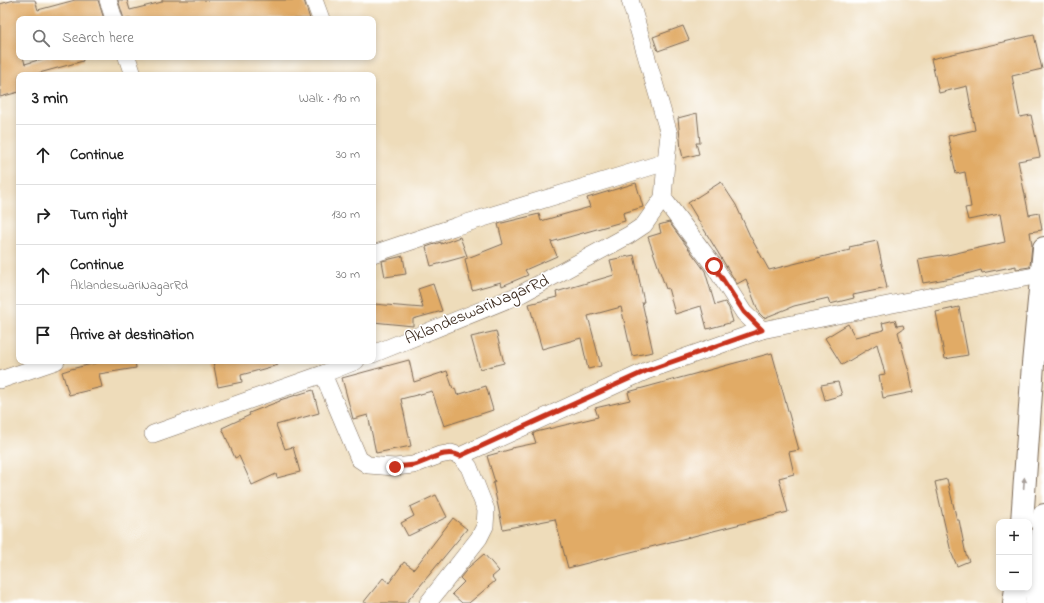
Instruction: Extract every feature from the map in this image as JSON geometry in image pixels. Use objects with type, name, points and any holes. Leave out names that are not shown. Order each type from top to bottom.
[{"type":"highway","points":[[1022,519],[1044,248]]},
{"type":"highway","points":[[1036,603],[1044,515]]},
{"type":"highway","points":[[1014,603],[1016,591]]},
{"type":"street","points":[[108,0],[113,16]]},
{"type":"street","points":[[314,0],[320,16]]},
{"type":"street","name":"AklandeswariNagarRd","points":[[376,353],[521,294],[629,235],[644,225],[663,192],[658,164],[669,134],[630,0]]},
{"type":"street","points":[[128,60],[132,72]]},
{"type":"street","points":[[376,253],[457,226],[658,164]]},
{"type":"street","points":[[663,192],[744,312],[762,330]]},
{"type":"street","points":[[460,456],[646,371],[762,330],[1042,274]]},
{"type":"street","points":[[0,380],[47,364]]},
{"type":"street","points":[[153,434],[348,364]]},
{"type":"street","points":[[323,374],[359,459],[368,464],[395,467],[413,465],[446,454],[456,454],[460,456],[469,467],[486,510],[485,526],[479,538],[428,603]]},
{"type":"street","points":[[1032,522],[1044,522]]},
{"type":"building","points":[[14,0],[35,0],[38,10],[75,0],[98,0],[103,16],[16,16],[16,60],[24,60],[25,64],[38,60],[83,61],[43,72],[16,72],[16,93],[0,97],[0,4]]},
{"type":"building","points":[[118,0],[127,0],[130,10],[162,2],[162,0],[304,0],[309,16],[123,16]]},
{"type":"building","points":[[683,26],[689,40],[658,51],[653,37]]},
{"type":"building","points":[[1034,35],[1042,69],[1012,76],[1020,117],[1031,115],[1040,157],[1018,161],[1029,215],[1039,213],[1042,230],[1030,232],[1032,245],[1030,267],[1016,269],[1016,266],[982,273],[981,270],[952,278],[923,283],[918,259],[943,256],[1005,242],[1000,214],[968,220],[965,208],[971,207],[965,172],[956,174],[948,136],[975,130],[967,86],[939,93],[931,59]]},
{"type":"building","points":[[697,113],[700,143],[696,143],[699,154],[683,158],[678,118]]},
{"type":"building","points":[[721,182],[736,205],[750,236],[769,270],[850,250],[849,247],[877,241],[887,288],[853,295],[854,298],[830,304],[828,298],[794,306],[764,318],[759,313],[746,279],[737,284],[688,203]]},
{"type":"building","points":[[636,183],[643,207],[623,213],[625,221],[551,242],[557,256],[525,270],[528,275],[502,286],[501,282],[472,290],[465,259],[503,244],[498,224],[539,214],[541,221],[590,207],[587,198]]},
{"type":"building","points":[[669,222],[705,271],[715,305],[725,302],[729,308],[733,322],[707,329],[701,306],[675,314],[668,288],[666,289],[648,237],[661,233],[659,225]]},
{"type":"building","points":[[460,237],[467,256],[431,266],[426,247],[441,242],[441,244]]},
{"type":"building","points":[[634,255],[653,352],[632,356],[621,307],[588,316],[601,366],[588,369],[581,338],[542,349],[529,304],[557,297],[556,292],[614,275],[610,260]]},
{"type":"building","points":[[403,256],[406,274],[385,277],[382,261]]},
{"type":"building","points":[[433,284],[442,311],[413,319],[413,326],[376,322],[376,304],[423,308],[418,289]]},
{"type":"building","points":[[959,307],[968,355],[945,359],[936,312]]},
{"type":"building","points":[[895,320],[897,326],[903,325],[904,328],[898,332],[909,369],[913,392],[883,398],[879,375],[885,374],[877,344],[842,365],[825,338],[848,324],[855,337],[884,330],[882,323]]},
{"type":"building","points":[[496,331],[504,363],[480,369],[471,337]]},
{"type":"building","points":[[772,353],[799,450],[789,452],[794,474],[779,478],[788,512],[568,568],[555,519],[503,529],[493,483],[495,482],[487,456],[512,448],[536,443],[533,434],[536,432],[598,417],[595,408],[630,400],[628,392]]},
{"type":"building","points":[[409,360],[414,382],[447,371],[453,389],[455,388],[457,395],[486,386],[493,410],[444,426],[432,391],[401,399],[411,446],[376,453],[368,415],[353,419],[342,378]]},
{"type":"building","points":[[92,364],[135,364],[136,368],[99,374],[102,387],[69,395],[62,372]]},
{"type":"building","points":[[214,364],[278,364],[241,375],[242,382],[218,387]]},
{"type":"building","points":[[838,382],[842,395],[825,400],[821,385]]},
{"type":"building","points":[[313,390],[319,413],[276,425],[285,449],[293,447],[300,472],[277,478],[276,474],[252,485],[239,456],[235,458],[222,428],[250,415],[249,413],[280,400]]},
{"type":"building","points":[[947,479],[957,520],[959,520],[966,555],[969,561],[957,566],[951,552],[935,482]]},
{"type":"building","points":[[436,495],[447,517],[408,536],[401,523],[414,516],[410,507]]},
{"type":"building","points":[[453,518],[467,529],[406,603],[363,603],[383,578],[389,583],[404,562],[414,569]]},
{"type":"building","points":[[484,554],[499,571],[492,577],[495,581],[469,603],[462,603],[452,594],[464,582],[460,578],[469,567]]},
{"type":"route","points":[[395,467],[413,465],[440,455],[451,453],[460,456],[646,371],[762,330],[744,312],[714,266]]}]
